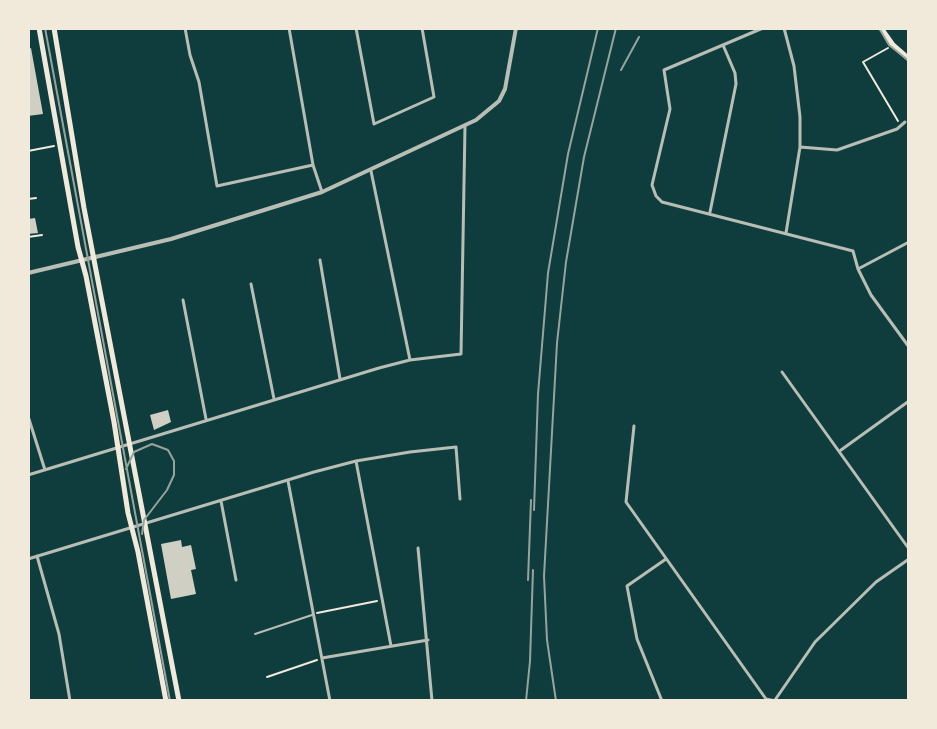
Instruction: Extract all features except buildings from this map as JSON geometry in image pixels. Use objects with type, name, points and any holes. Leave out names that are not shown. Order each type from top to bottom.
[{"type":"main road","points":[[39,28],[166,701]]},
{"type":"main road","points":[[54,28],[94,259],[179,701]]},
{"type":"main road","points":[[881,28],[893,45],[909,59]]},
{"type":"street","points":[[185,28],[199,82],[217,186],[313,165]]},
{"type":"street","points":[[289,28],[313,165],[322,192]]},
{"type":"street","points":[[356,28],[374,124],[434,97],[422,28]]},
{"type":"street","points":[[28,273],[171,239],[322,192],[465,126],[490,111],[505,89],[516,28]]},
{"type":"street","points":[[784,28],[799,92],[800,147],[786,233]]},
{"type":"street","points":[[760,29],[664,70],[670,109],[652,185],[656,196],[662,202],[853,251],[861,276],[909,347]]},
{"type":"street","points":[[709,214],[736,84],[735,73],[723,45]]},
{"type":"street","points":[[800,147],[837,150],[903,124]]},
{"type":"street","points":[[28,475],[340,379],[410,360],[461,354],[465,126]]},
{"type":"street","points":[[371,171],[410,360]]},
{"type":"street","points":[[858,269],[909,242]]},
{"type":"street","points":[[320,260],[340,379]]},
{"type":"street","points":[[251,284],[274,399]]},
{"type":"street","points":[[183,300],[206,419]]},
{"type":"street","points":[[782,372],[909,549]]},
{"type":"street","points":[[839,451],[909,401]]},
{"type":"street","points":[[28,416],[45,470]]},
{"type":"street","points":[[634,426],[626,502],[766,699],[775,701],[809,648],[876,582],[909,559]]},
{"type":"street","points":[[28,559],[356,461],[456,447],[460,499]]},
{"type":"street","points":[[356,461],[391,646]]},
{"type":"street","points":[[288,480],[330,701]]},
{"type":"street","points":[[221,501],[236,580]]},
{"type":"street","points":[[418,548],[432,701]]},
{"type":"street","points":[[37,556],[59,634],[70,701]]},
{"type":"street","points":[[662,701],[637,639],[627,586],[666,559]]},
{"type":"street","points":[[322,658],[428,640]]},
{"type":"lane","points":[[255,634],[313,614]]},
{"type":"path","points":[[893,45],[863,62],[903,124]]},
{"type":"path","points":[[28,151],[61,145]]},
{"type":"path","points":[[28,199],[36,198]]},
{"type":"path","points":[[28,237],[42,235]]},
{"type":"path","points":[[313,614],[382,601]]},
{"type":"path","points":[[267,677],[322,658]]},
{"type":"tram line","points":[[45,28],[170,701]]},
{"type":"tram line","points":[[879,28],[889,45],[909,61]]},
{"type":"tram line","points":[[126,469],[134,452],[152,444],[168,450],[174,461],[174,475],[167,490],[144,520],[142,534]]},
{"type":"railway","points":[[534,510],[538,394],[548,273],[568,154],[598,28]]},
{"type":"railway","points":[[556,701],[547,640],[544,576],[557,343],[566,262],[584,157],[616,28]]},
{"type":"railway","points":[[621,70],[639,37]]},
{"type":"railway","points":[[528,580],[531,500]]},
{"type":"railway","points":[[526,701],[533,570]]}]
